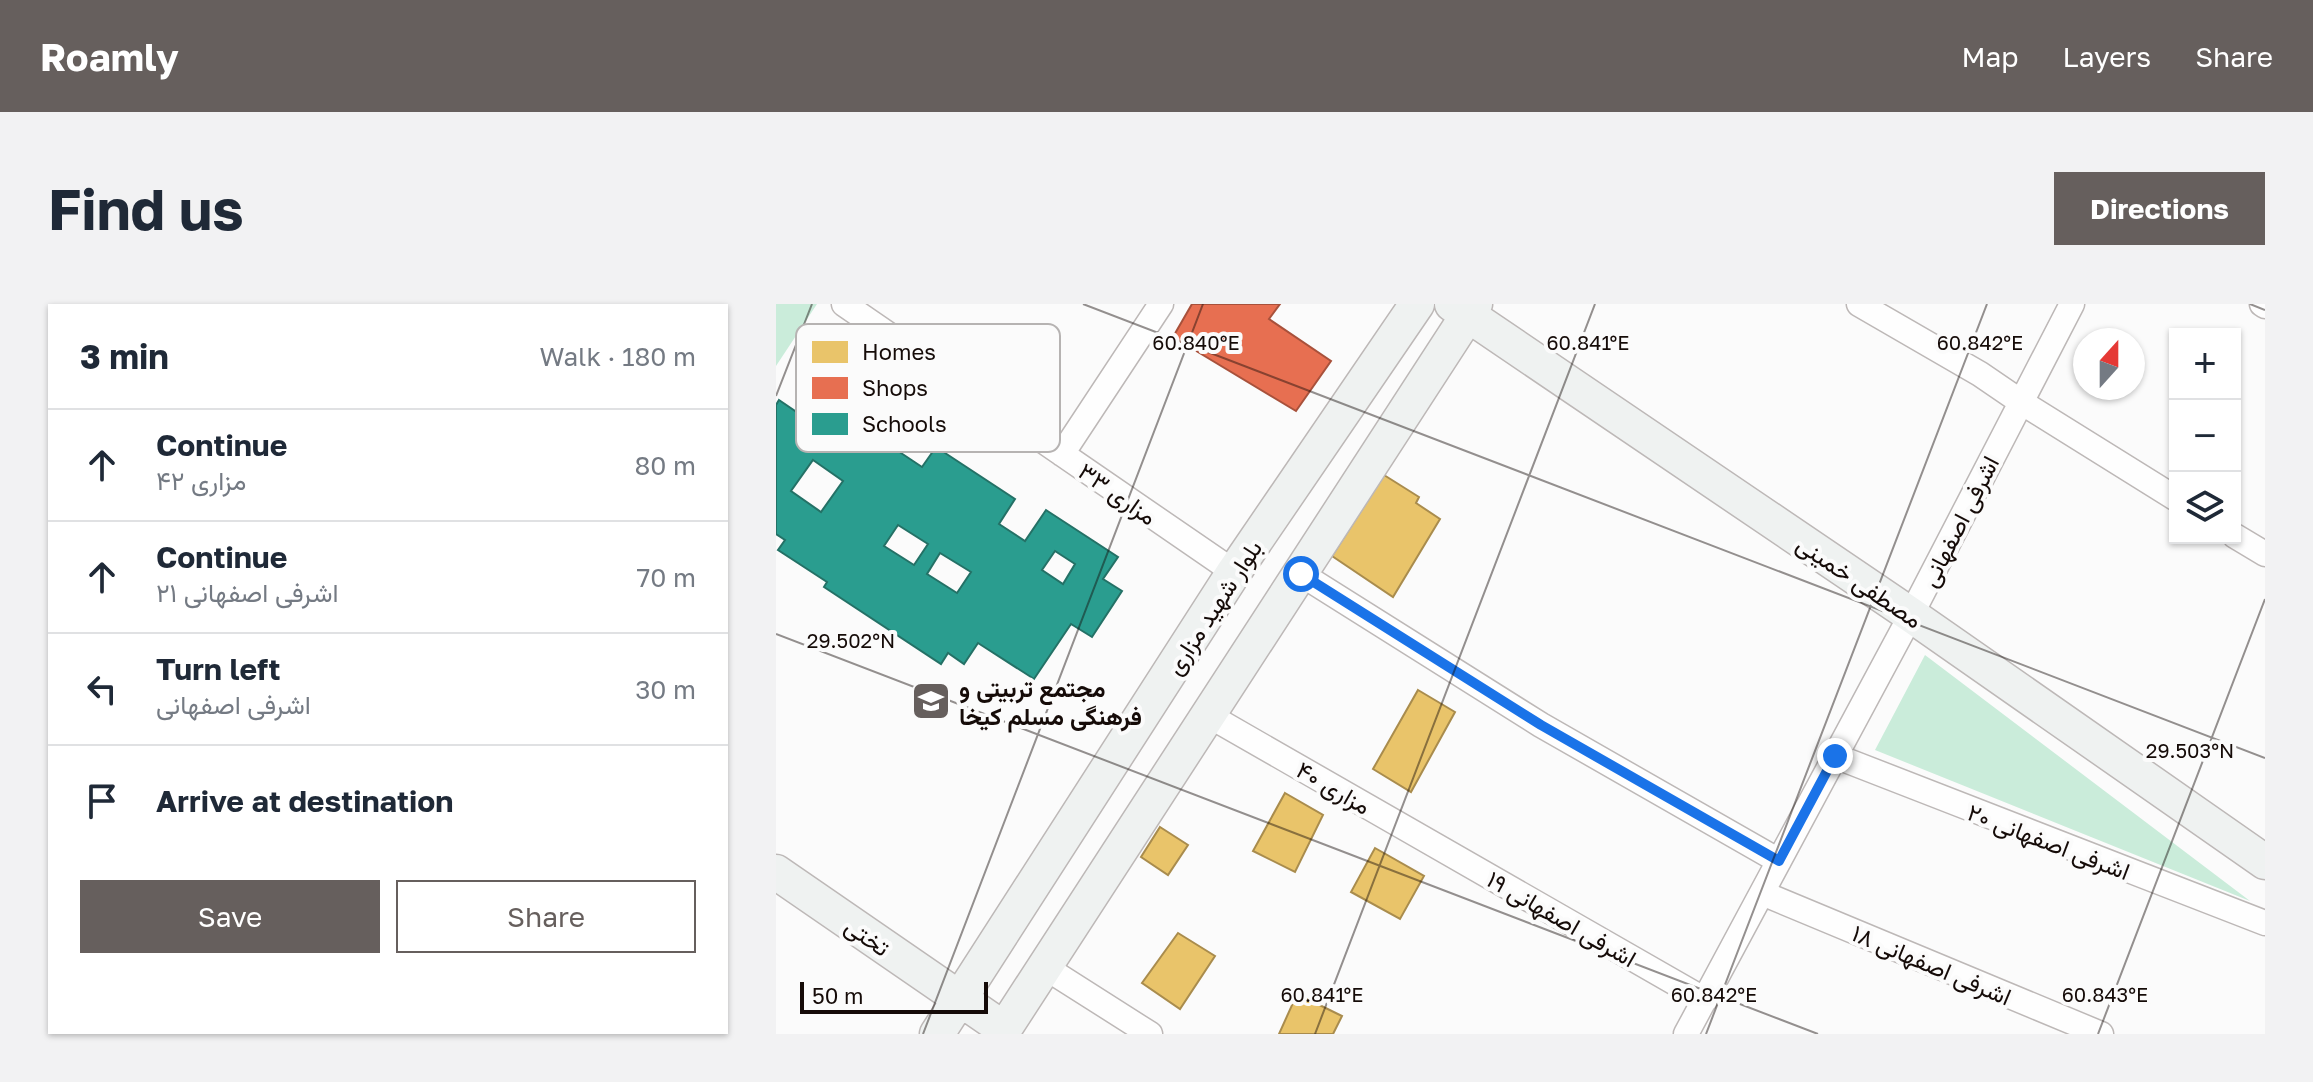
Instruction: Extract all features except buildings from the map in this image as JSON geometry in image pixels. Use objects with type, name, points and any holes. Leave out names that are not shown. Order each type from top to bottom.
[{"type":"main road","name":"بلوار شهید مزاری","points":[[937,1034],[1234,572],[1417,304]]},
{"type":"main road","points":[[1002,1032],[1301,574],[1465,308]]},
{"type":"main road","name":"مصطفی خمینی","points":[[1465,308],[2265,862]]},
{"type":"main road","name":"تختی","points":[[776,872],[1002,1032]]},
{"type":"street","name":"مزاری ۳۳","points":[[844,304],[873,324]]},
{"type":"street","points":[[1062,454],[1161,304]]},
{"type":"street","points":[[1859,304],[1980,374],[2169,494]]},
{"type":"street","name":"اشرفی اصفهانی","points":[[1686,1034],[1911,615],[2072,304]]},
{"type":"street","name":"مزاری ۳۳","points":[[1059,452],[1234,572]]},
{"type":"street","points":[[2241,540],[2265,554]]},
{"type":"street","points":[[1301,574],[1541,725],[1779,861]]},
{"type":"street","name":"مزاری ۴۰","points":[[1208,715],[1460,860]]},
{"type":"street","name":"اشرفی اصفهانی ۲۰","points":[[1835,756],[2265,923]]},
{"type":"street","name":"اشرفی اصفهانی ۱۹","points":[[1460,860],[1705,1000]]},
{"type":"street","name":"اشرفی اصفهانی ۱۸","points":[[1762,893],[2101,1034]]},
{"type":"street","points":[[1043,966],[1150,1034]]},
{"type":"green space","points":[[776,304],[817,304],[804,324],[796,324],[796,336],[776,366]]},
{"type":"green space","points":[[1925,655],[2250,901],[1875,750]]},
{"type":"place","name":"مجتمع تربیتی و فرهنگی مسلم کیخا","points":[[931,701]]},
{"type":"route","points":[[1301,574],[1541,725],[1779,861],[1835,756]]}]
